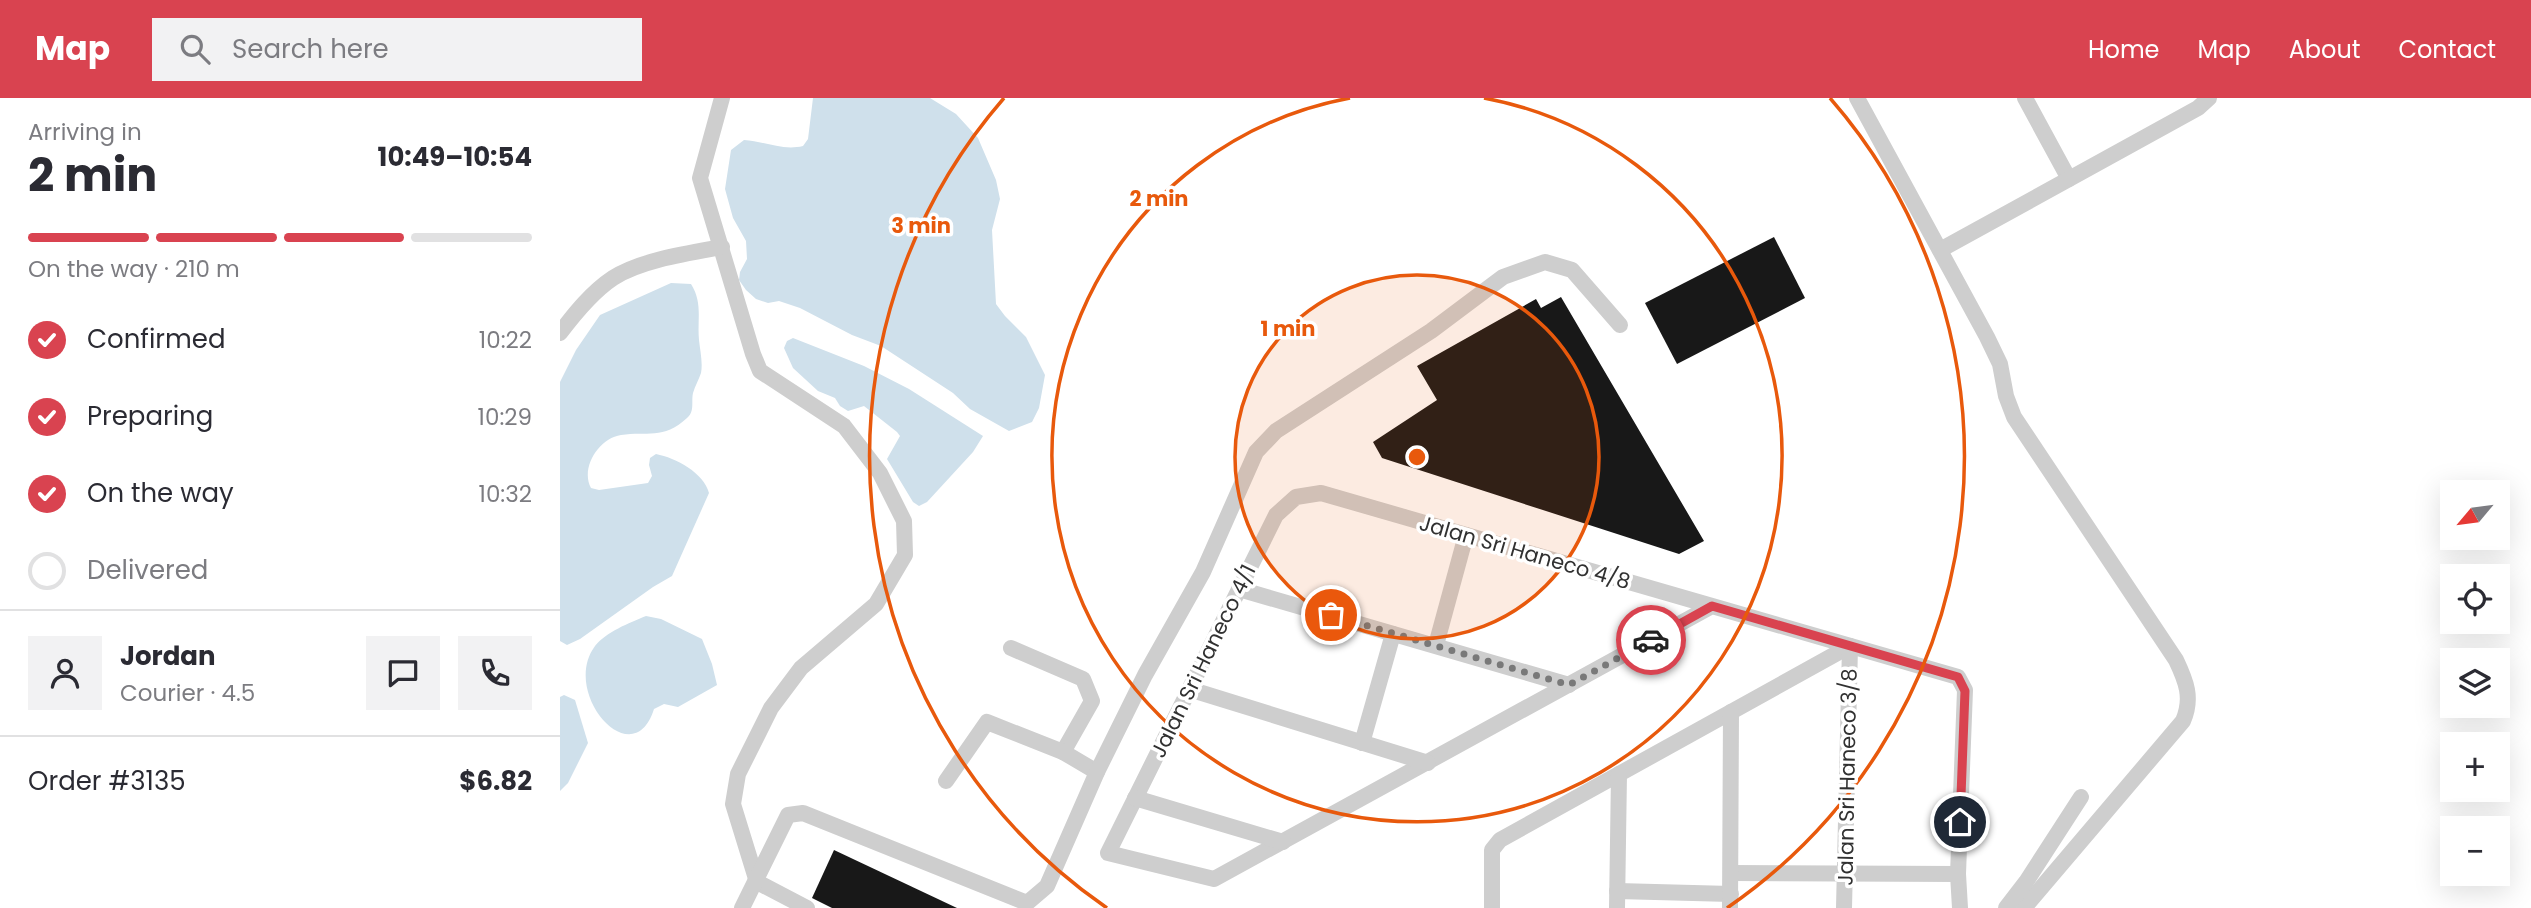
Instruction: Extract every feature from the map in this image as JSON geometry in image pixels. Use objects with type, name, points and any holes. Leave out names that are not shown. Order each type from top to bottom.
[{"type":"street","points":[[722,98],[701,178],[752,354],[760,371],[844,426],[880,473],[904,521],[905,555],[876,604],[801,668],[771,708],[738,774],[733,804],[757,882],[778,901],[807,908]]},
{"type":"street","points":[[1857,98],[2000,364],[2006,396],[2014,417],[2176,660],[2188,684],[2189,707],[2183,721],[2024,908]]},
{"type":"street","points":[[2025,98],[2069,179]]},
{"type":"street","points":[[1940,250],[2199,108],[2209,98]]},
{"type":"street","points":[[560,332],[582,305],[613,278],[663,258],[722,247]]},
{"type":"street","points":[[742,908],[788,815],[803,813],[1027,903],[1047,886],[1097,772],[1145,675],[1203,572],[1256,452],[1276,430],[1430,331],[1503,277],[1545,262],[1572,270],[1620,325]]},
{"type":"street","name":"Jalan Sri Haneco 4/8","points":[[1321,493],[1958,677],[1965,691],[1958,874],[1960,908]]},
{"type":"street","name":"Jalan Sri Haneco 4/1","points":[[1283,842],[1214,879],[1108,853],[1276,515],[1296,497],[1321,493]]},
{"type":"street","points":[[1436,645],[1466,535]]},
{"type":"street","points":[[1239,589],[1569,685]]},
{"type":"street","points":[[1135,798],[1283,842],[1712,606]]},
{"type":"street","points":[[1362,743],[1393,634]]},
{"type":"street","points":[[1492,908],[1492,850],[1500,840],[1850,646]]},
{"type":"street","name":"Jalan Sri Haneco 3/8","points":[[1844,908],[1850,646]]},
{"type":"street","points":[[1011,648],[1083,679],[1092,701],[1063,752]]},
{"type":"street","points":[[1189,689],[1427,763]]},
{"type":"street","points":[[1619,774],[1617,900],[1730,901],[1731,712]]},
{"type":"street","points":[[946,781],[987,722],[1063,752],[1097,772]]},
{"type":"street","points":[[2006,908],[2081,797]]},
{"type":"street","points":[[1731,873],[1958,874]]},
{"type":"water","points":[[813,98],[930,98],[956,114],[978,138],[996,180],[1000,199],[992,230],[996,304],[1026,337],[1045,375],[1039,408],[1032,422],[1009,431],[970,409],[953,393],[881,346],[852,335],[800,308],[779,301],[768,303],[756,299],[739,280],[747,259],[746,241],[733,218],[725,189],[731,150],[744,140],[788,147],[803,146],[808,139]]},
{"type":"water","points":[[671,283],[691,284],[698,305],[702,369],[693,393],[691,412],[678,425],[662,432],[621,435],[605,442],[590,463],[588,480],[591,488],[599,490],[648,483],[652,476],[650,458],[656,454],[672,459],[695,473],[709,493],[672,576],[580,639],[567,645],[560,641],[560,382],[576,350],[600,315]]},
{"type":"water","points":[[793,338],[864,366],[909,389],[983,436],[973,452],[927,502],[919,506],[913,502],[887,459],[900,436],[897,432],[864,406],[848,411],[840,406],[835,398],[818,391],[793,368],[784,348],[787,341]]},
{"type":"water","points":[[646,616],[661,619],[702,639],[717,685],[678,707],[664,704],[654,709],[644,727],[631,734],[617,731],[604,720],[593,704],[586,685],[587,665],[595,646],[605,636]]},
{"type":"water","points":[[564,695],[575,700],[588,743],[568,783],[560,791],[560,697]]},
{"type":"building","points":[[1774,237],[1805,298],[1677,364],[1645,303]]},
{"type":"building","points":[[1561,297],[1704,541],[1679,554],[1382,458],[1373,442],[1437,400],[1417,366],[1536,299],[1541,308]]},
{"type":"building","points":[[834,850],[957,908],[832,908],[812,898]]},
{"type":"way so far","points":[[1331,615],[1569,685],[1651,640]]},
{"type":"route","points":[[1651,640],[1712,606],[1958,677],[1965,691],[1960,822]]}]
